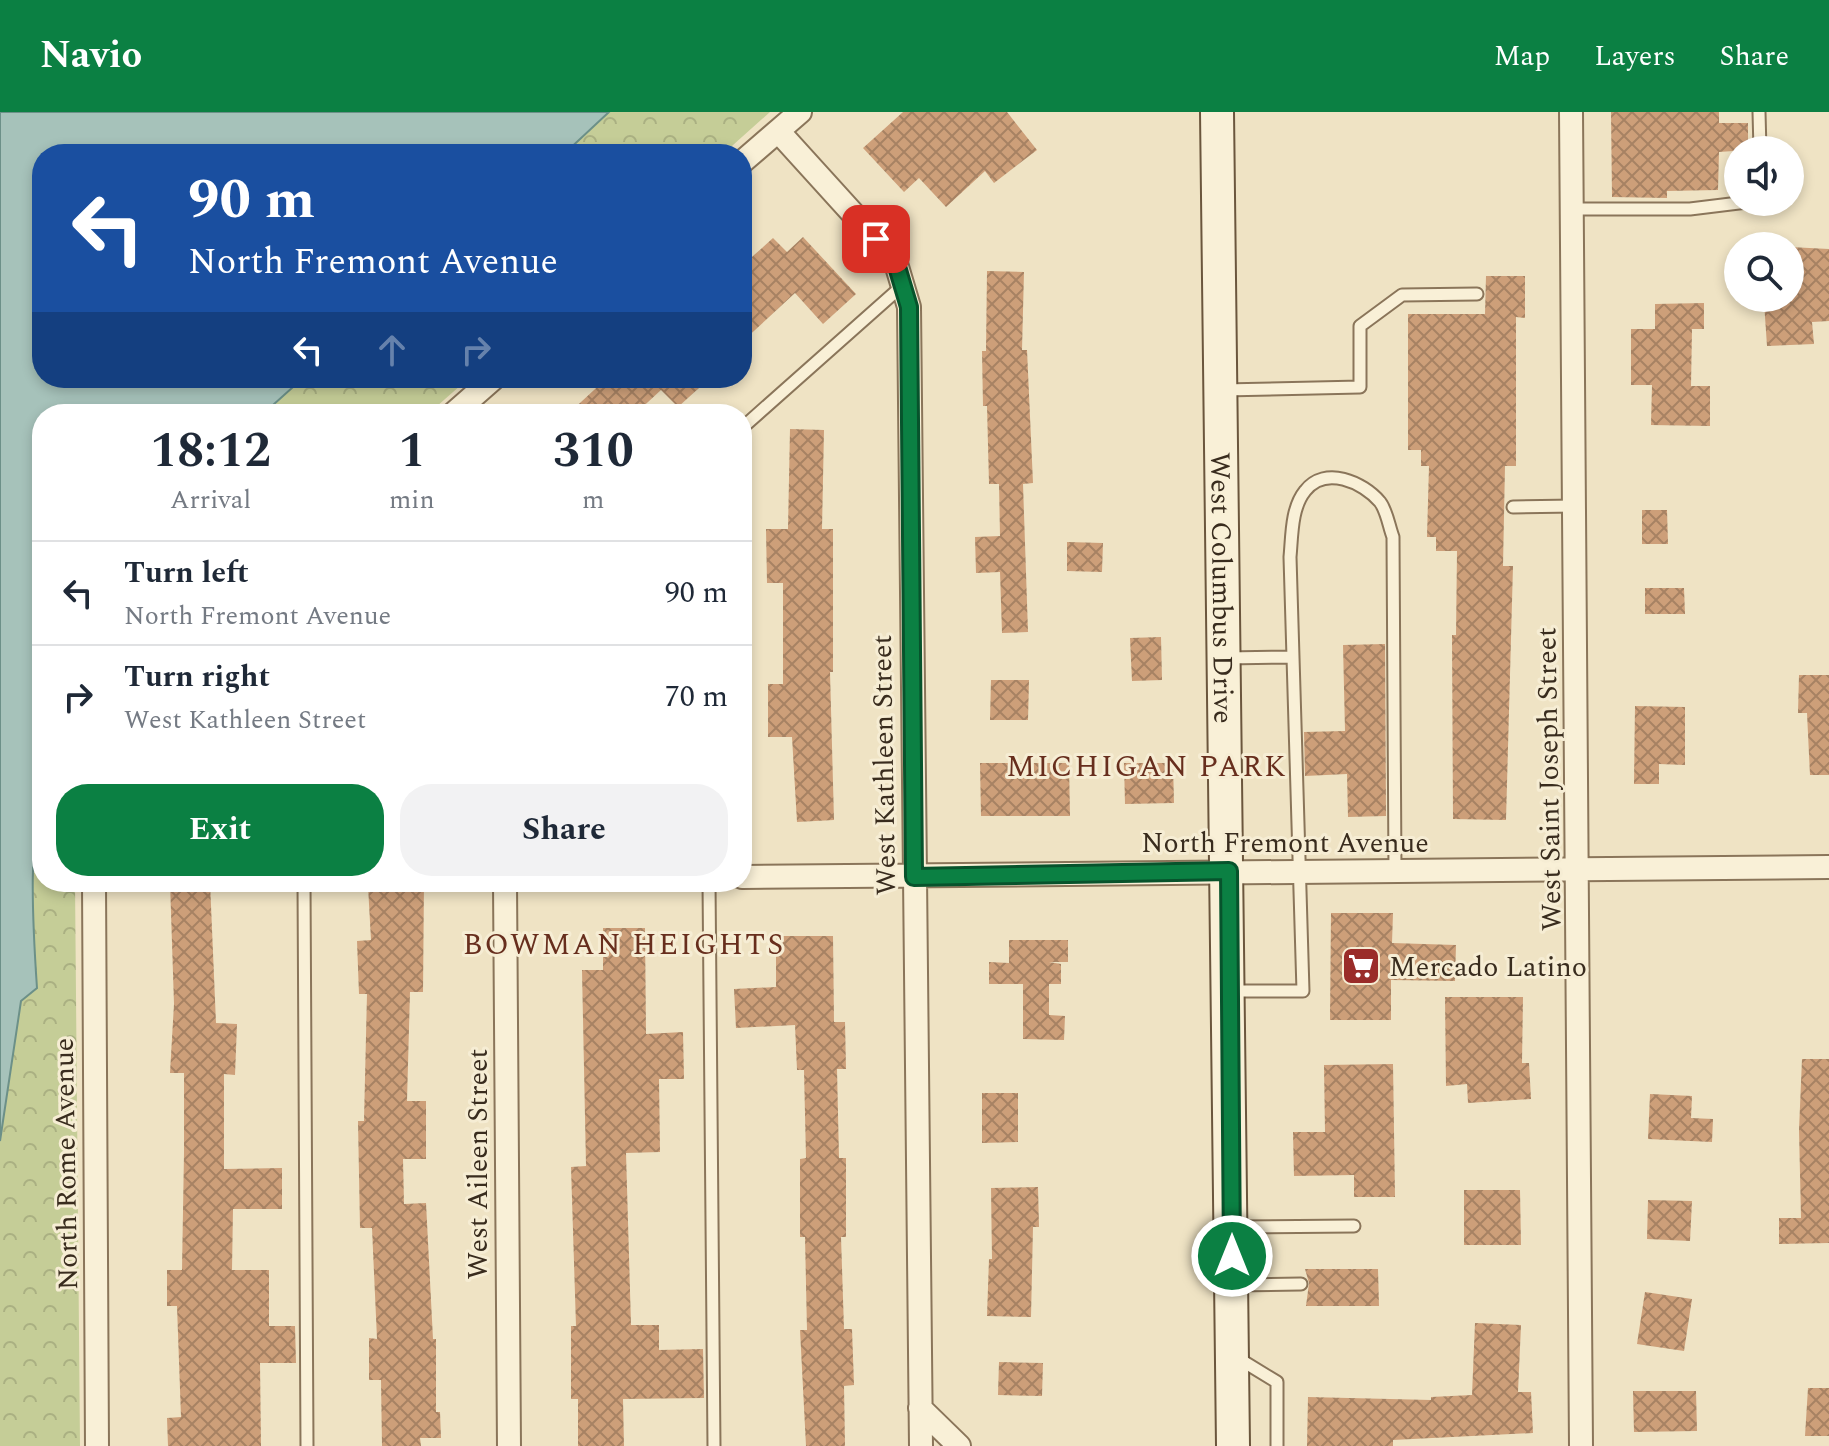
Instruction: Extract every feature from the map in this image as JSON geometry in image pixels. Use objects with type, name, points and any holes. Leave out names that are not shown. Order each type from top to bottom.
[{"type":"main road","name":"West Columbus Drive","points":[[1217,112],[1229,871],[1233,1446]]},
{"type":"street","points":[[752,153],[800,112]]},
{"type":"street","name":"West Saint Joseph Street","points":[[1571,112],[1580,872],[1581,1446]]},
{"type":"street","name":"West Kathleen Street","points":[[778,131],[895,260],[909,307],[921,1446]]},
{"type":"street","points":[[464,404],[483,388]]},
{"type":"street","name":"North Fremont Avenue","points":[[752,877],[1229,871],[1580,872],[1829,867]]},
{"type":"street","name":"North Rome Avenue","points":[[94,892],[97,1446]]},
{"type":"street","name":"West Aileen Street","points":[[505,892],[509,1446]]},
{"type":"street","points":[[920,1408],[959,1446]]},
{"type":"lane","points":[[1759,112],[1760,136]]},
{"type":"lane","points":[[1573,209],[1690,209],[1724,205]]},
{"type":"lane","points":[[752,419],[903,286]]},
{"type":"lane","points":[[1222,390],[1360,387],[1360,326],[1402,295],[1477,294]]},
{"type":"lane","points":[[1230,991],[1303,991],[1290,557],[1294,518],[1305,491],[1324,478],[1354,480],[1382,504],[1393,537],[1395,872]]},
{"type":"lane","points":[[1513,507],[1576,506]]},
{"type":"lane","points":[[1225,658],[1293,657]]},
{"type":"lane","points":[[304,892],[307,1446]]},
{"type":"lane","points":[[709,892],[714,1446]]},
{"type":"lane","points":[[1232,1227],[1354,1226]]},
{"type":"lane","points":[[1232,1285],[1301,1284]]},
{"type":"lane","points":[[1233,1355],[1277,1382],[1277,1446]]},
{"type":"green space","points":[[609,112],[770,112],[734,144],[575,144]]},
{"type":"green space","points":[[292,388],[458,388],[439,404],[274,404]]},
{"type":"green space","points":[[33,892],[75,892],[80,1446],[0,1446],[0,1141],[21,1001],[37,988]]},
{"type":"water","points":[[0,112],[609,112],[575,144],[32,144],[32,388],[292,388],[274,404],[32,404],[32,892],[37,988],[21,1001],[0,1141]]},
{"type":"building","points":[[903,112],[1007,112],[1037,150],[994,183],[985,171],[946,207],[919,178],[904,192],[863,148]]},
{"type":"building","points":[[1611,112],[1719,112],[1719,123],[1748,123],[1748,136],[1724,136],[1724,152],[1719,152],[1718,190],[1667,191],[1667,198],[1612,197]]},
{"type":"building","points":[[803,237],[856,294],[823,324],[795,293],[752,333],[752,257],[773,238],[787,252]]},
{"type":"building","points":[[1804,248],[1829,249],[1829,321],[1812,322],[1814,344],[1767,346],[1765,312],[1804,312]]},
{"type":"building","points":[[987,271],[1024,272],[1022,350],[1027,350],[1033,483],[1023,484],[1028,632],[1002,633],[1000,572],[976,573],[975,537],[1000,536],[999,484],[989,484],[987,406],[983,406],[982,351],[986,351]]},
{"type":"building","points":[[1486,276],[1525,276],[1525,318],[1516,317],[1516,466],[1505,466],[1503,566],[1513,566],[1506,820],[1453,819],[1452,635],[1456,635],[1457,551],[1436,551],[1436,537],[1427,537],[1429,466],[1421,466],[1421,450],[1408,450],[1408,314],[1485,314]]},
{"type":"building","points":[[1704,303],[1704,329],[1692,329],[1691,386],[1710,386],[1710,426],[1651,425],[1652,385],[1631,385],[1631,329],[1655,329],[1655,304]]},
{"type":"building","points":[[596,388],[699,388],[681,404],[675,404],[661,390],[646,404],[579,404]]},
{"type":"building","points":[[790,429],[824,430],[822,529],[833,529],[833,672],[830,672],[834,820],[797,822],[792,737],[768,737],[768,684],[783,684],[783,583],[767,583],[766,529],[788,529]]},
{"type":"building","points":[[1642,510],[1667,510],[1668,544],[1642,544]]},
{"type":"building","points":[[1067,542],[1103,543],[1102,572],[1067,571]]},
{"type":"building","points":[[1645,588],[1684,588],[1685,614],[1645,614]]},
{"type":"building","points":[[1161,637],[1162,680],[1132,681],[1130,638]]},
{"type":"building","points":[[1385,644],[1386,816],[1348,817],[1347,774],[1305,776],[1304,732],[1345,731],[1343,645]]},
{"type":"building","points":[[1799,675],[1829,675],[1829,775],[1810,775],[1807,713],[1798,713]]},
{"type":"building","points":[[991,680],[1029,680],[1028,720],[990,720]]},
{"type":"building","points":[[1635,706],[1685,707],[1685,765],[1659,764],[1659,784],[1634,784]]},
{"type":"building","points":[[980,763],[1069,763],[1070,816],[981,816]]},
{"type":"building","points":[[1124,763],[1173,763],[1174,803],[1125,804]]},
{"type":"building","points":[[170,892],[210,892],[216,1023],[237,1024],[235,1075],[224,1074],[224,1169],[282,1168],[282,1209],[233,1209],[232,1270],[269,1270],[269,1326],[295,1326],[296,1363],[260,1363],[261,1446],[168,1446],[167,1418],[181,1417],[177,1306],[167,1306],[167,1270],[182,1270],[184,1073],[170,1073],[174,1004]]},
{"type":"building","points":[[368,892],[424,892],[423,992],[410,992],[407,1101],[426,1101],[426,1159],[403,1159],[404,1204],[426,1203],[433,1339],[436,1339],[436,1412],[440,1412],[441,1438],[420,1438],[421,1446],[382,1446],[381,1380],[369,1380],[369,1338],[377,1339],[372,1228],[360,1228],[358,1121],[364,1121],[367,994],[359,994],[357,941],[371,940]]},
{"type":"building","name":"Mercado Latino","points":[[1331,913],[1393,913],[1392,943],[1456,945],[1455,981],[1391,980],[1391,1020],[1330,1020]]},
{"type":"building","points":[[603,928],[645,928],[646,1034],[683,1032],[684,1079],[659,1079],[660,1152],[626,1153],[631,1325],[659,1325],[659,1350],[703,1349],[704,1398],[623,1399],[624,1446],[578,1446],[578,1399],[571,1399],[571,1326],[576,1326],[571,1167],[586,1166],[582,970],[603,970]]},
{"type":"building","points":[[776,936],[833,936],[834,1022],[845,1022],[846,1069],[837,1069],[839,1158],[846,1158],[846,1237],[841,1237],[844,1329],[852,1329],[854,1385],[844,1386],[845,1446],[806,1446],[800,1330],[807,1330],[805,1237],[800,1237],[800,1159],[806,1158],[804,1070],[797,1070],[795,1025],[736,1028],[734,989],[776,987]]},
{"type":"building","points":[[1009,940],[1068,940],[1068,962],[1049,962],[1061,964],[1061,984],[1049,984],[1049,1015],[1065,1016],[1064,1040],[1023,1039],[1023,984],[989,984],[989,962],[1009,963]]},
{"type":"building","points":[[1445,997],[1523,997],[1522,1063],[1529,1063],[1531,1099],[1468,1103],[1467,1084],[1446,1086]]},
{"type":"building","points":[[1802,1059],[1829,1059],[1829,1243],[1779,1244],[1779,1218],[1801,1218],[1799,1130]]},
{"type":"building","points":[[1393,1064],[1395,1197],[1354,1197],[1354,1175],[1294,1176],[1293,1132],[1325,1132],[1324,1065]]},
{"type":"building","points":[[982,1093],[1018,1093],[1018,1142],[982,1143]]},
{"type":"building","points":[[1650,1094],[1692,1096],[1691,1118],[1713,1119],[1712,1142],[1648,1139]]},
{"type":"building","points":[[1038,1187],[1039,1227],[1033,1227],[1031,1317],[987,1316],[989,1259],[992,1259],[991,1188]]},
{"type":"building","points":[[1464,1190],[1520,1190],[1521,1245],[1464,1245]]},
{"type":"building","points":[[1648,1200],[1692,1201],[1690,1241],[1647,1239]]},
{"type":"building","points":[[1305,1269],[1378,1269],[1379,1306],[1306,1306],[1309,1283]]},
{"type":"building","points":[[1645,1292],[1692,1299],[1684,1351],[1637,1344]]},
{"type":"building","points":[[1475,1323],[1521,1325],[1518,1392],[1531,1392],[1533,1433],[1393,1440],[1393,1446],[1307,1446],[1308,1397],[1431,1400],[1431,1397],[1472,1395]]},
{"type":"building","points":[[999,1362],[1043,1363],[1042,1396],[998,1395]]},
{"type":"building","points":[[1808,1388],[1829,1388],[1829,1436],[1805,1436]]},
{"type":"building","points":[[1633,1391],[1696,1391],[1697,1431],[1634,1432]]},
{"type":"place","name":"Mercado Latino","points":[[1361,966]]},
{"type":"district","name":"MICHIGAN PARK","points":[[1147,766]]},
{"type":"district","name":"BOWMAN HEIGHTS","points":[[624,944]]},
{"type":"route","points":[[876,239],[895,260],[909,307],[914,877],[1229,871],[1232,1256]]}]
